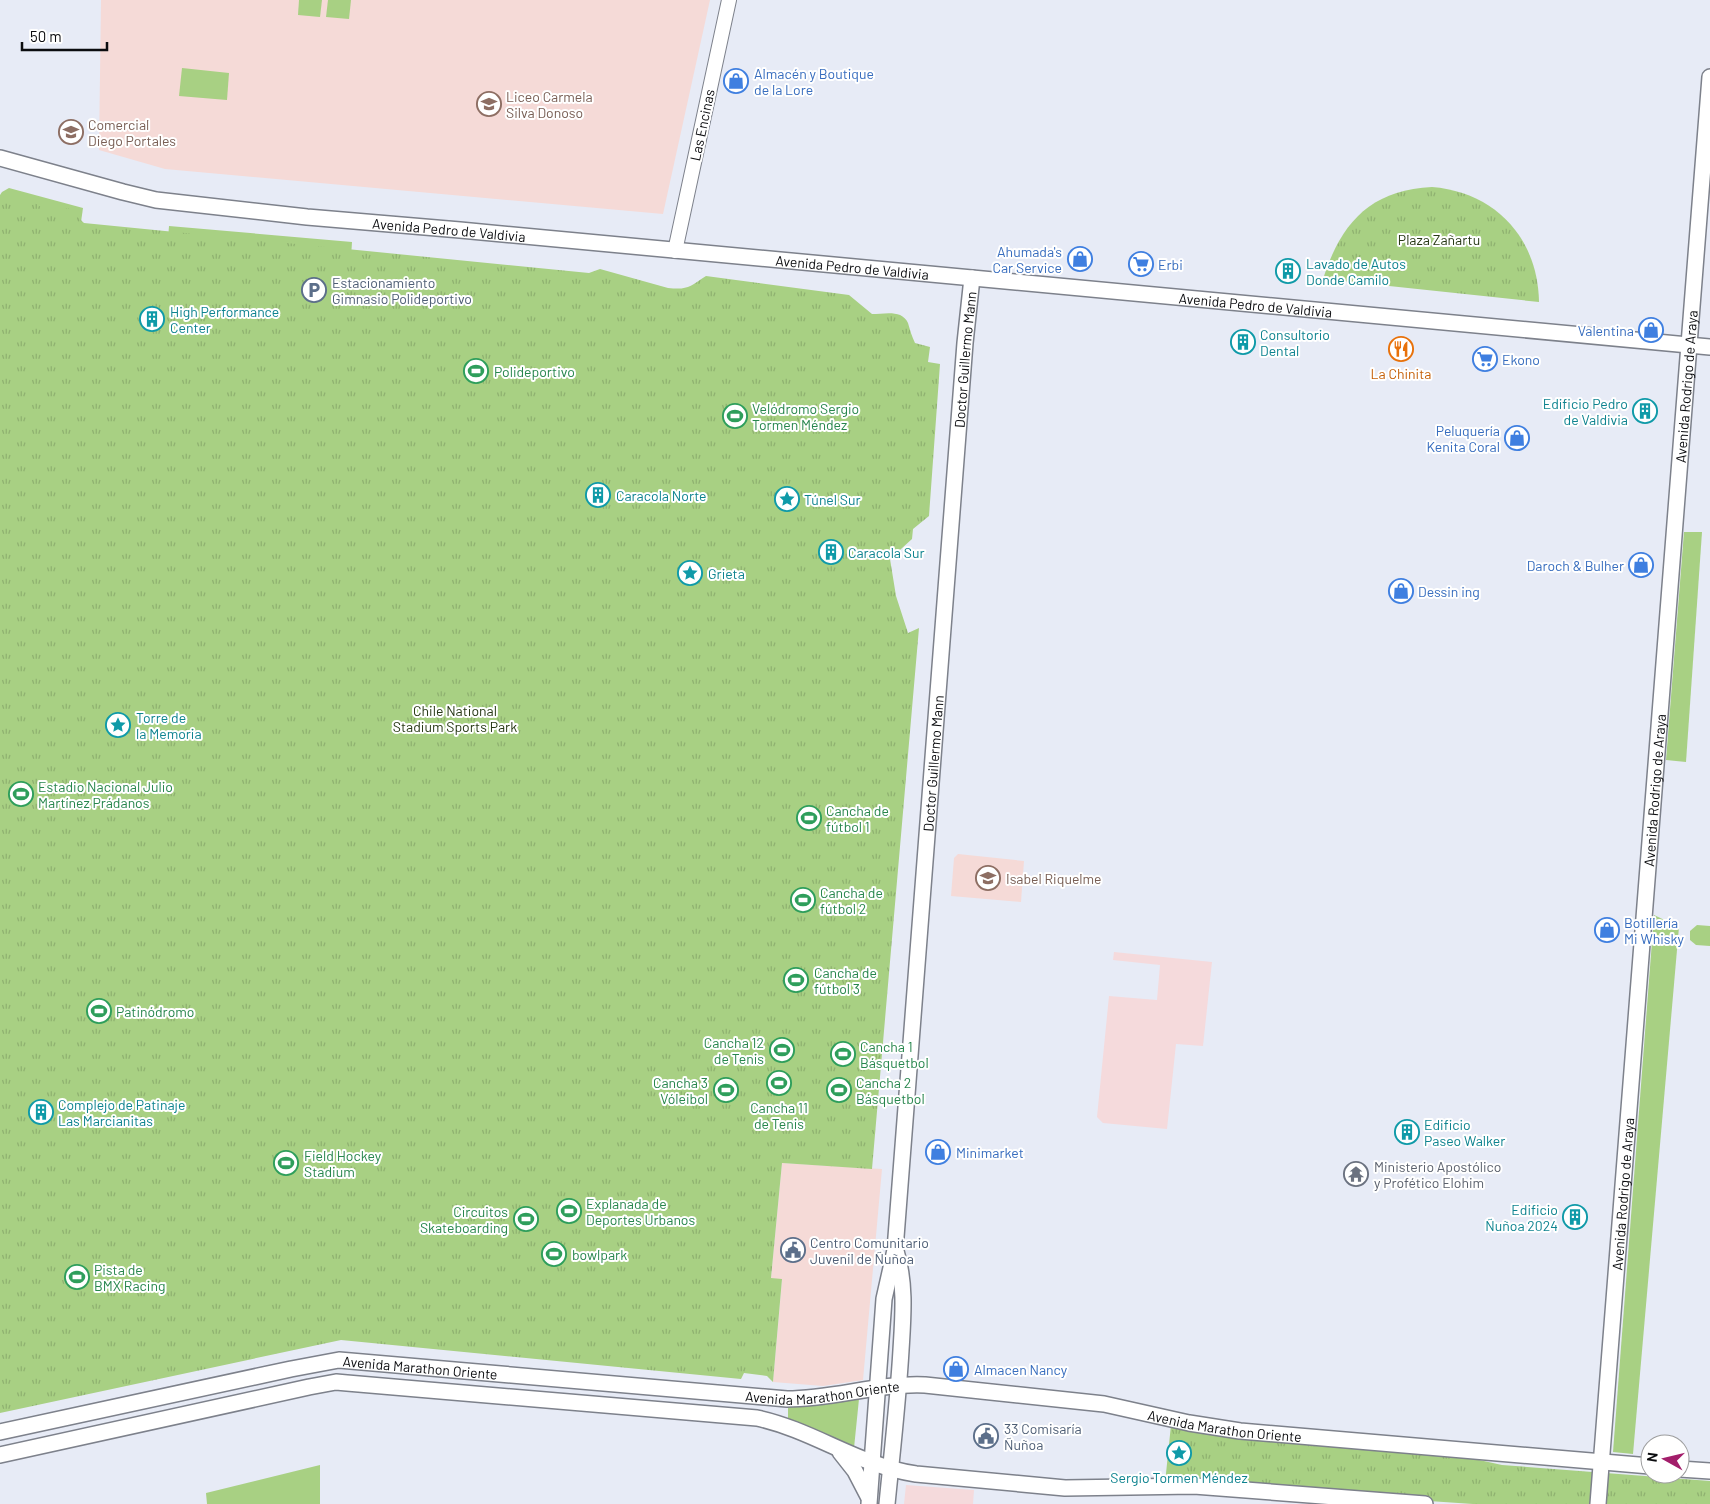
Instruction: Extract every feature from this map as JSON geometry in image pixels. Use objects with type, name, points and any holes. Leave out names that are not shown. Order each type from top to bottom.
[{"type":"main road","name":"Avenida Rodrigo de Araya","points":[[1598,1504],[1710,77]]},
{"type":"main road","name":"Avenida Pedro de Valdivia","points":[[0,158],[123,192],[184,204],[1710,347]]},
{"type":"main road","name":"Doctor Guillermo Mann","points":[[869,1502],[884,1299],[895,1250],[972,278]]},
{"type":"main road","name":"Doctor Guillermo Mann","points":[[887,1504],[899,1385],[903,1292],[901,1270],[895,1250]]},
{"type":"main road","name":"Avenida Marathon Oriente","points":[[0,1432],[339,1360],[787,1399],[820,1398],[899,1385],[925,1385],[1086,1402],[1132,1410],[1189,1424],[1240,1431],[1640,1465]]},
{"type":"main road","name":"Avenida Marathon Oriente","points":[[0,1455],[336,1382],[757,1418],[797,1430],[872,1464],[916,1474],[1065,1488],[1194,1486],[1425,1504]]},
{"type":"main road","points":[[877,1388],[888,1410],[894,1431]]},
{"type":"main road","points":[[191,1391],[197,1412]]},
{"type":"main road","points":[[835,1448],[855,1471],[869,1502]]},
{"type":"main road","points":[[1690,1470],[1710,1471]]},
{"type":"street","name":"Las Encinas","points":[[676,251],[729,0]]},
{"type":"shaded area","name":"Liceo Carmela Silva Donoso","points":[[101,0],[710,0],[663,214],[165,169],[99,150]]},
{"type":"shaded area","name":"Isabel Riquelme","points":[[958,854],[1024,861],[1021,902],[951,896],[954,858]]},
{"type":"shaded area","points":[[1114,952],[1212,962],[1203,1046],[1176,1044],[1167,1129],[1103,1123],[1097,1117],[1109,996],[1157,1000],[1160,965],[1113,960]]},
{"type":"shaded area","points":[[782,1163],[882,1169],[863,1380],[823,1386],[773,1382],[782,1280],[771,1278]]},
{"type":"shaded area","points":[[906,1485],[974,1490],[973,1504],[904,1504]]},
{"type":"green space","points":[[299,0],[322,0],[320,17],[298,15]]},
{"type":"green space","points":[[328,0],[351,0],[349,19],[326,17]]},
{"type":"green space","points":[[182,68],[229,73],[227,100],[179,96]]},
{"type":"green space","name":"Plaza Zañartu","points":[[1432,187],[1455,191],[1475,198],[1509,222],[1531,258],[1537,279],[1539,302],[1323,279],[1339,241],[1361,213],[1391,195]]},
{"type":"green space","points":[[9,188],[83,208],[78,243],[0,245],[0,195]]},
{"type":"green space","name":"Chile National Stadium Sports Park","points":[[13,195],[27,207],[35,203],[51,214],[68,208],[84,223],[589,273],[600,269],[668,288],[680,289],[688,287],[706,276],[849,295],[872,314],[892,313],[902,316],[908,323],[915,343],[930,347],[928,362],[940,364],[929,516],[913,529],[912,539],[890,559],[896,596],[908,633],[919,628],[872,1169],[782,1163],[771,1278],[782,1279],[773,1382],[767,1376],[744,1373],[741,1379],[341,1340],[0,1413],[0,207]]},
{"type":"green space","points":[[169,226],[352,242],[351,257],[167,252]]},
{"type":"green space","points":[[1684,532],[1702,532],[1686,762],[1666,760]]},
{"type":"green space","points":[[1654,915],[1679,927],[1633,1454],[1613,1452]]},
{"type":"green space","points":[[1697,925],[1710,926],[1710,946],[1696,945],[1690,940],[1690,931]]},
{"type":"green space","points":[[859,1399],[854,1448],[788,1418],[788,1406]]},
{"type":"green space","points":[[1171,1425],[1461,1456],[1502,1465],[1640,1476],[1640,1484],[1690,1484],[1690,1479],[1710,1481],[1710,1504],[1473,1504],[1165,1483]]},
{"type":"green space","points":[[320,1465],[320,1504],[207,1504],[206,1493]]},
{"type":"place","name":"Almacén y Boutique de la Lore","points":[[736,81]]},
{"type":"place","name":"Liceo Carmela Silva Donoso","points":[[489,104]]},
{"type":"place","name":"Comercial Diego Portales","points":[[71,132]]},
{"type":"place","name":"Ahumada's Car Service","points":[[1080,259]]},
{"type":"place","name":"Erbi","points":[[1141,264]]},
{"type":"place","name":"Lavado de Autos Donde Camilo","points":[[1288,271]]},
{"type":"place","name":"Estacionamiento Gimnasio Polideportivo","points":[[314,290]]},
{"type":"place","name":"High Performance Center","points":[[152,319]]},
{"type":"place","name":"Valentina","points":[[1651,330]]},
{"type":"place","name":"Consultorio Dental","points":[[1243,342]]},
{"type":"place","name":"La Chinita","points":[[1401,349]]},
{"type":"place","name":"Ekono","points":[[1485,359]]},
{"type":"place","name":"Polideportivo","points":[[476,371]]},
{"type":"place","name":"Edificio Pedro de Valdivia","points":[[1645,411]]},
{"type":"place","name":"Velódromo Sergio Tormen Méndez","points":[[735,416]]},
{"type":"place","name":"Peluquería Kenita Coral","points":[[1517,438]]},
{"type":"place","name":"Caracola Norte","points":[[598,495]]},
{"type":"place","name":"Túnel Sur","points":[[787,499]]},
{"type":"place","name":"Caracola Sur","points":[[831,552]]},
{"type":"place","name":"Daroch & Bulher","points":[[1641,565]]},
{"type":"place","name":"Grieta","points":[[690,573]]},
{"type":"place","name":"Dessin ing","points":[[1401,591]]},
{"type":"place","name":"Torre de la Memoria","points":[[118,725]]},
{"type":"place","name":"Estadio Nacional Julio Martínez Prádanos","points":[[21,794]]},
{"type":"place","name":"Cancha de fútbol 1","points":[[809,818]]},
{"type":"place","name":"Isabel Riquelme","points":[[988,878]]},
{"type":"place","name":"Cancha de fútbol 2","points":[[803,900]]},
{"type":"place","name":"Botillería Mi Whisky","points":[[1607,930]]},
{"type":"place","name":"Cancha de fútbol 3","points":[[796,980]]},
{"type":"place","name":"Patinódromo","points":[[99,1011]]},
{"type":"place","name":"Cancha 12 de Tenis","points":[[782,1050]]},
{"type":"place","name":"Cancha 1 Básquetbol","points":[[843,1054]]},
{"type":"place","name":"Cancha 11 de Tenis","points":[[779,1083]]},
{"type":"place","name":"Cancha 3 Vóleibol","points":[[726,1090]]},
{"type":"place","name":"Cancha 2 Básquetbol","points":[[839,1090]]},
{"type":"place","name":"Complejo de Patinaje Las Marcianitas","points":[[41,1112]]},
{"type":"place","name":"Edificio Paseo Walker","points":[[1407,1132]]},
{"type":"place","name":"Minimarket","points":[[938,1152]]},
{"type":"place","name":"Field Hockey Stadium","points":[[286,1163]]},
{"type":"place","name":"Ministerio Apostólico y Profético Elohim","points":[[1356,1174]]},
{"type":"place","name":"Explanada de Deportes Urbanos","points":[[569,1211]]},
{"type":"place","name":"Edificio Ñuñoa 2024","points":[[1575,1217]]},
{"type":"place","name":"Circuitos Skateboarding","points":[[526,1219]]},
{"type":"place","name":"Centro Comunitario Juvenil de Ñuñoa","points":[[793,1250]]},
{"type":"place","name":"bowlpark","points":[[554,1254]]},
{"type":"place","name":"Pista de BMX Racing","points":[[77,1277]]},
{"type":"place","name":"Almacen Nancy","points":[[956,1369]]},
{"type":"place","name":"33 Comisaría Ñuñoa","points":[[986,1436]]},
{"type":"place","name":"Sergio Tormen Méndez","points":[[1179,1453]]}]
